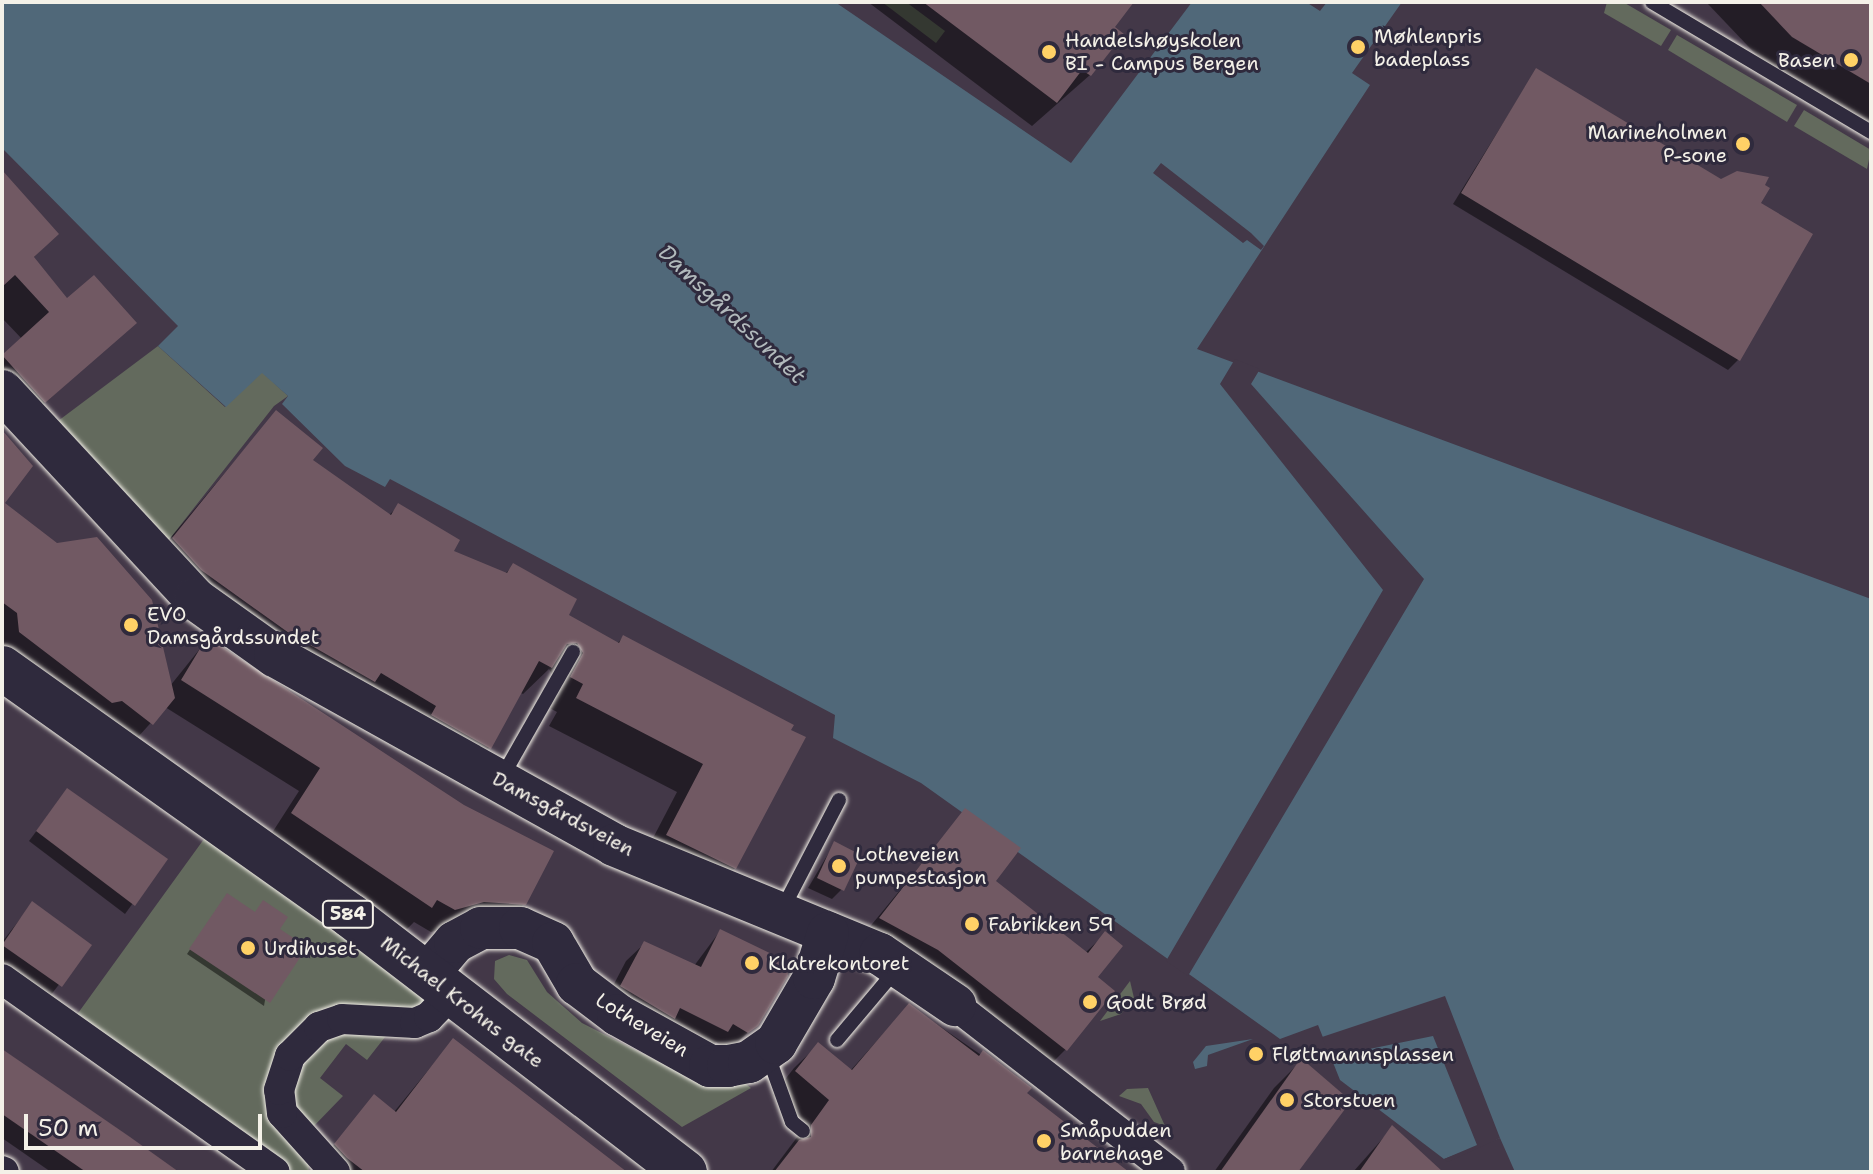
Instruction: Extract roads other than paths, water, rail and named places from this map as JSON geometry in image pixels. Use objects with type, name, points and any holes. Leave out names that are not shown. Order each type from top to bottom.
[{"type":"main road","name":"Michael Krohns gate","points":[[2,668],[439,985],[685,1172]]},
{"type":"street","name":"Damsgårdsveien","points":[[2,391],[195,599],[275,656],[614,845],[900,965],[1170,1172]]},
{"type":"street","name":"Lotheveien","points":[[335,1172],[282,1113],[282,1070],[293,1051],[319,1027],[342,1019],[415,1023],[429,1017],[455,942],[481,928],[520,928],[553,943],[577,984],[618,1015],[710,1066],[749,1062],[766,1052]]},
{"type":"street","points":[[766,1052],[800,1006],[828,933]]},
{"type":"street","points":[[2,979],[275,1172]]},
{"type":"lane","points":[[1652,2],[1871,132]]},
{"type":"lane","points":[[500,781],[573,652]]},
{"type":"lane","points":[[781,913],[839,800]]},
{"type":"lane","points":[[837,1040],[900,965]]},
{"type":"lane","points":[[766,1052],[792,1122],[803,1131]]},
{"type":"water","name":"Damsgårdssundet","points":[[2,2],[835,2],[1071,163],[1192,2],[1306,2],[1320,11],[1327,2],[1402,2],[1352,73],[1370,85],[1197,349],[1871,599],[1871,1172],[1515,1172],[1500,1138],[1444,1159],[1340,1080],[1318,1025],[1280,1039],[921,783],[833,738],[835,715],[390,479],[385,487],[345,466],[282,404],[288,396],[262,373],[226,407],[158,346],[178,326],[2,148]]},
{"type":"water","points":[[1253,1039],[1208,1055],[1207,1066],[1195,1069],[1193,1062],[1206,1046]]},
{"type":"place","name":"Møhlenpris badeplass","points":[[1358,47]]},
{"type":"place","name":"Handelshøyskolen BI - Campus Bergen","points":[[1049,52]]},
{"type":"place","name":"Basen","points":[[1851,60]]},
{"type":"place","name":"Marineholmen P-sone","points":[[1743,144]]},
{"type":"place","name":"EVO Damsgårdssundet","points":[[131,625]]},
{"type":"place","name":"Lotheveien pumpestasjon","points":[[839,866]]},
{"type":"place","name":"Fabrikken 59","points":[[972,924]]},
{"type":"place","name":"Urdihuset","points":[[248,948]]},
{"type":"place","name":"Klatrekontoret","points":[[752,963]]},
{"type":"place","name":"Godt Brød","points":[[1090,1002]]},
{"type":"place","name":"Fløttmannsplassen","points":[[1256,1054]]},
{"type":"place","name":"Storstuen","points":[[1287,1100]]},
{"type":"place","name":"Småpudden barnehage","points":[[1044,1141]]}]
